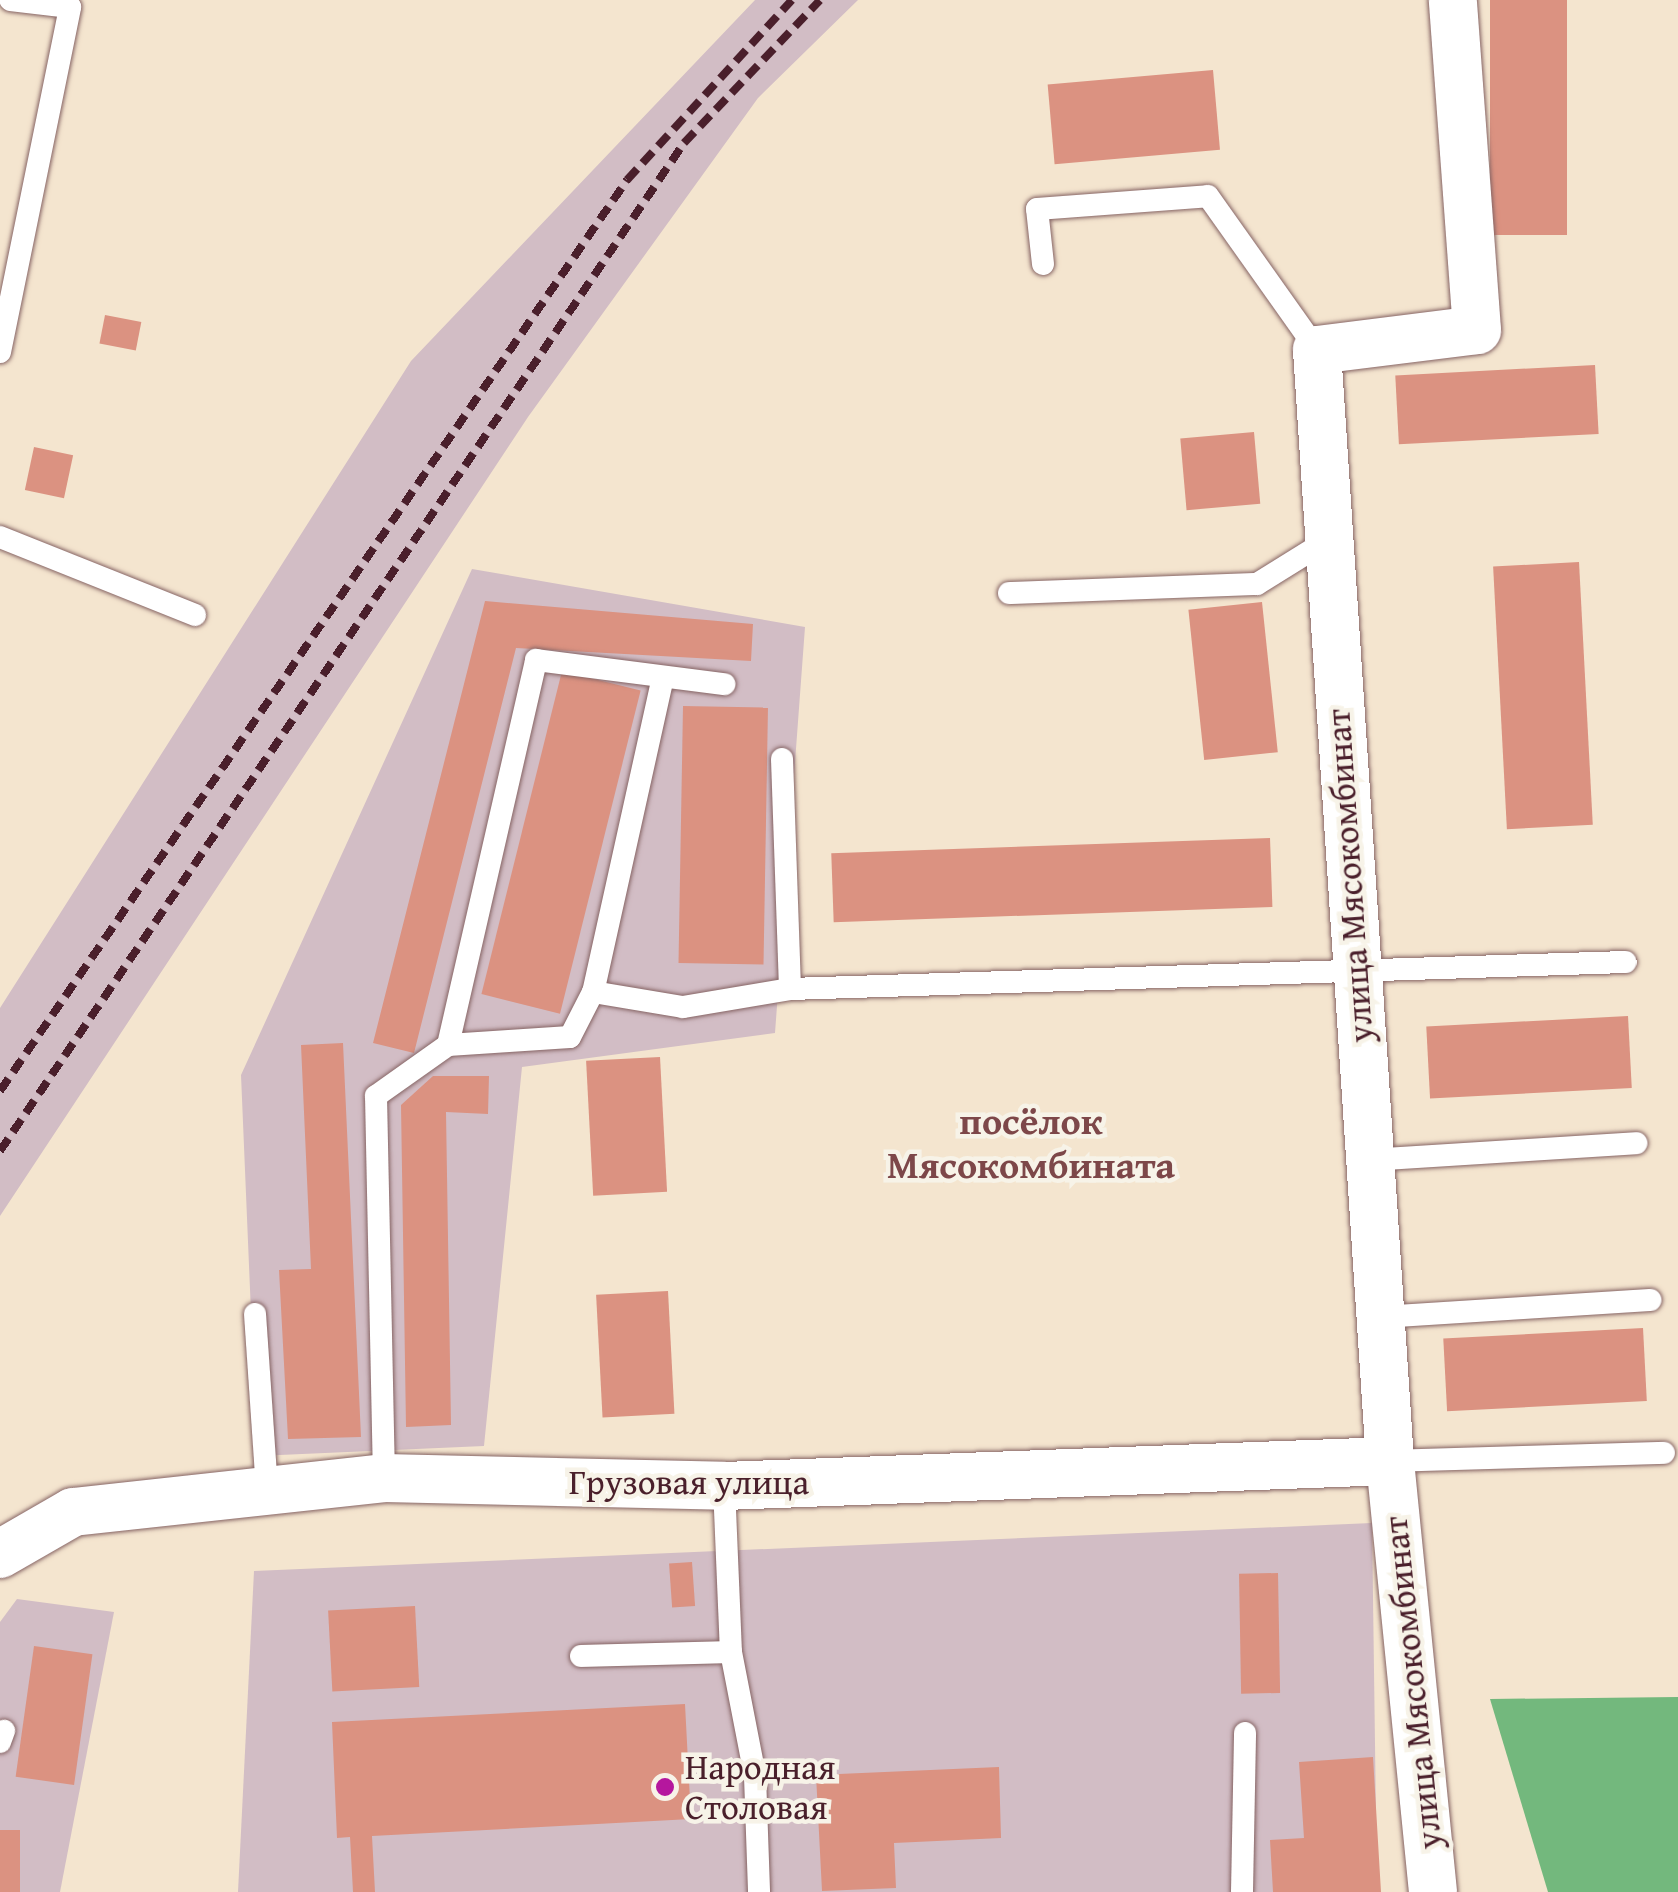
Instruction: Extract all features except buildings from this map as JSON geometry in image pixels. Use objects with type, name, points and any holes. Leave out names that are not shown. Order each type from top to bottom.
[{"type":"street","points":[[1316,350],[1477,330],[1452,0]]},
{"type":"street","name":"улица Мясокомбинат","points":[[1316,350],[1354,970],[1390,1461],[1433,1892]]},
{"type":"street","name":"Грузовая улица","points":[[0,1554],[73,1512],[384,1478],[724,1486],[1390,1461]]},
{"type":"lane","points":[[0,352],[70,7],[10,0]]},
{"type":"lane","points":[[1044,264],[1037,209],[1208,196],[1316,350]]},
{"type":"lane","points":[[0,537],[195,615]]},
{"type":"lane","points":[[1009,593],[1257,584],[1328,540]]},
{"type":"lane","points":[[448,1045],[536,660],[724,684]]},
{"type":"lane","points":[[384,1478],[376,1096],[448,1045],[570,1036],[592,992],[664,678]]},
{"type":"lane","points":[[782,759],[790,990]]},
{"type":"lane","points":[[592,992],[683,1008],[790,990],[1626,962]]},
{"type":"lane","points":[[1368,1160],[1636,1143]]},
{"type":"lane","points":[[1380,1317],[1650,1300]]},
{"type":"lane","points":[[255,1314],[268,1491]]},
{"type":"lane","points":[[1390,1461],[1664,1453]]},
{"type":"lane","points":[[724,1486],[731,1652],[755,1776],[760,1892]]},
{"type":"lane","points":[[581,1656],[731,1652]]},
{"type":"lane","points":[[1242,1892],[1245,1733]]},
{"type":"shaded area","points":[[755,0],[858,0],[758,98],[528,417],[0,1216],[0,1008],[411,361]]},
{"type":"shaded area","points":[[472,569],[805,627],[775,1033],[522,1067],[484,1446],[257,1456],[241,1075]]},
{"type":"shaded area","points":[[1372,1523],[1377,1892],[238,1892],[254,1571]]},
{"type":"shaded area","points":[[17,1599],[114,1612],[60,1892],[0,1892],[0,1622]]},
{"type":"green space","points":[[1678,1697],[1678,1892],[1548,1892],[1490,1699]]},
{"type":"railway","points":[[0,1091],[627,180],[792,0]]},
{"type":"railway","points":[[0,1151],[684,143],[820,0]]},
{"type":"place","name":"Народная Столовая","points":[[665,1787]]},
{"type":"district","name":"посёлок Мясокомбината","points":[[1031,1143]]}]
